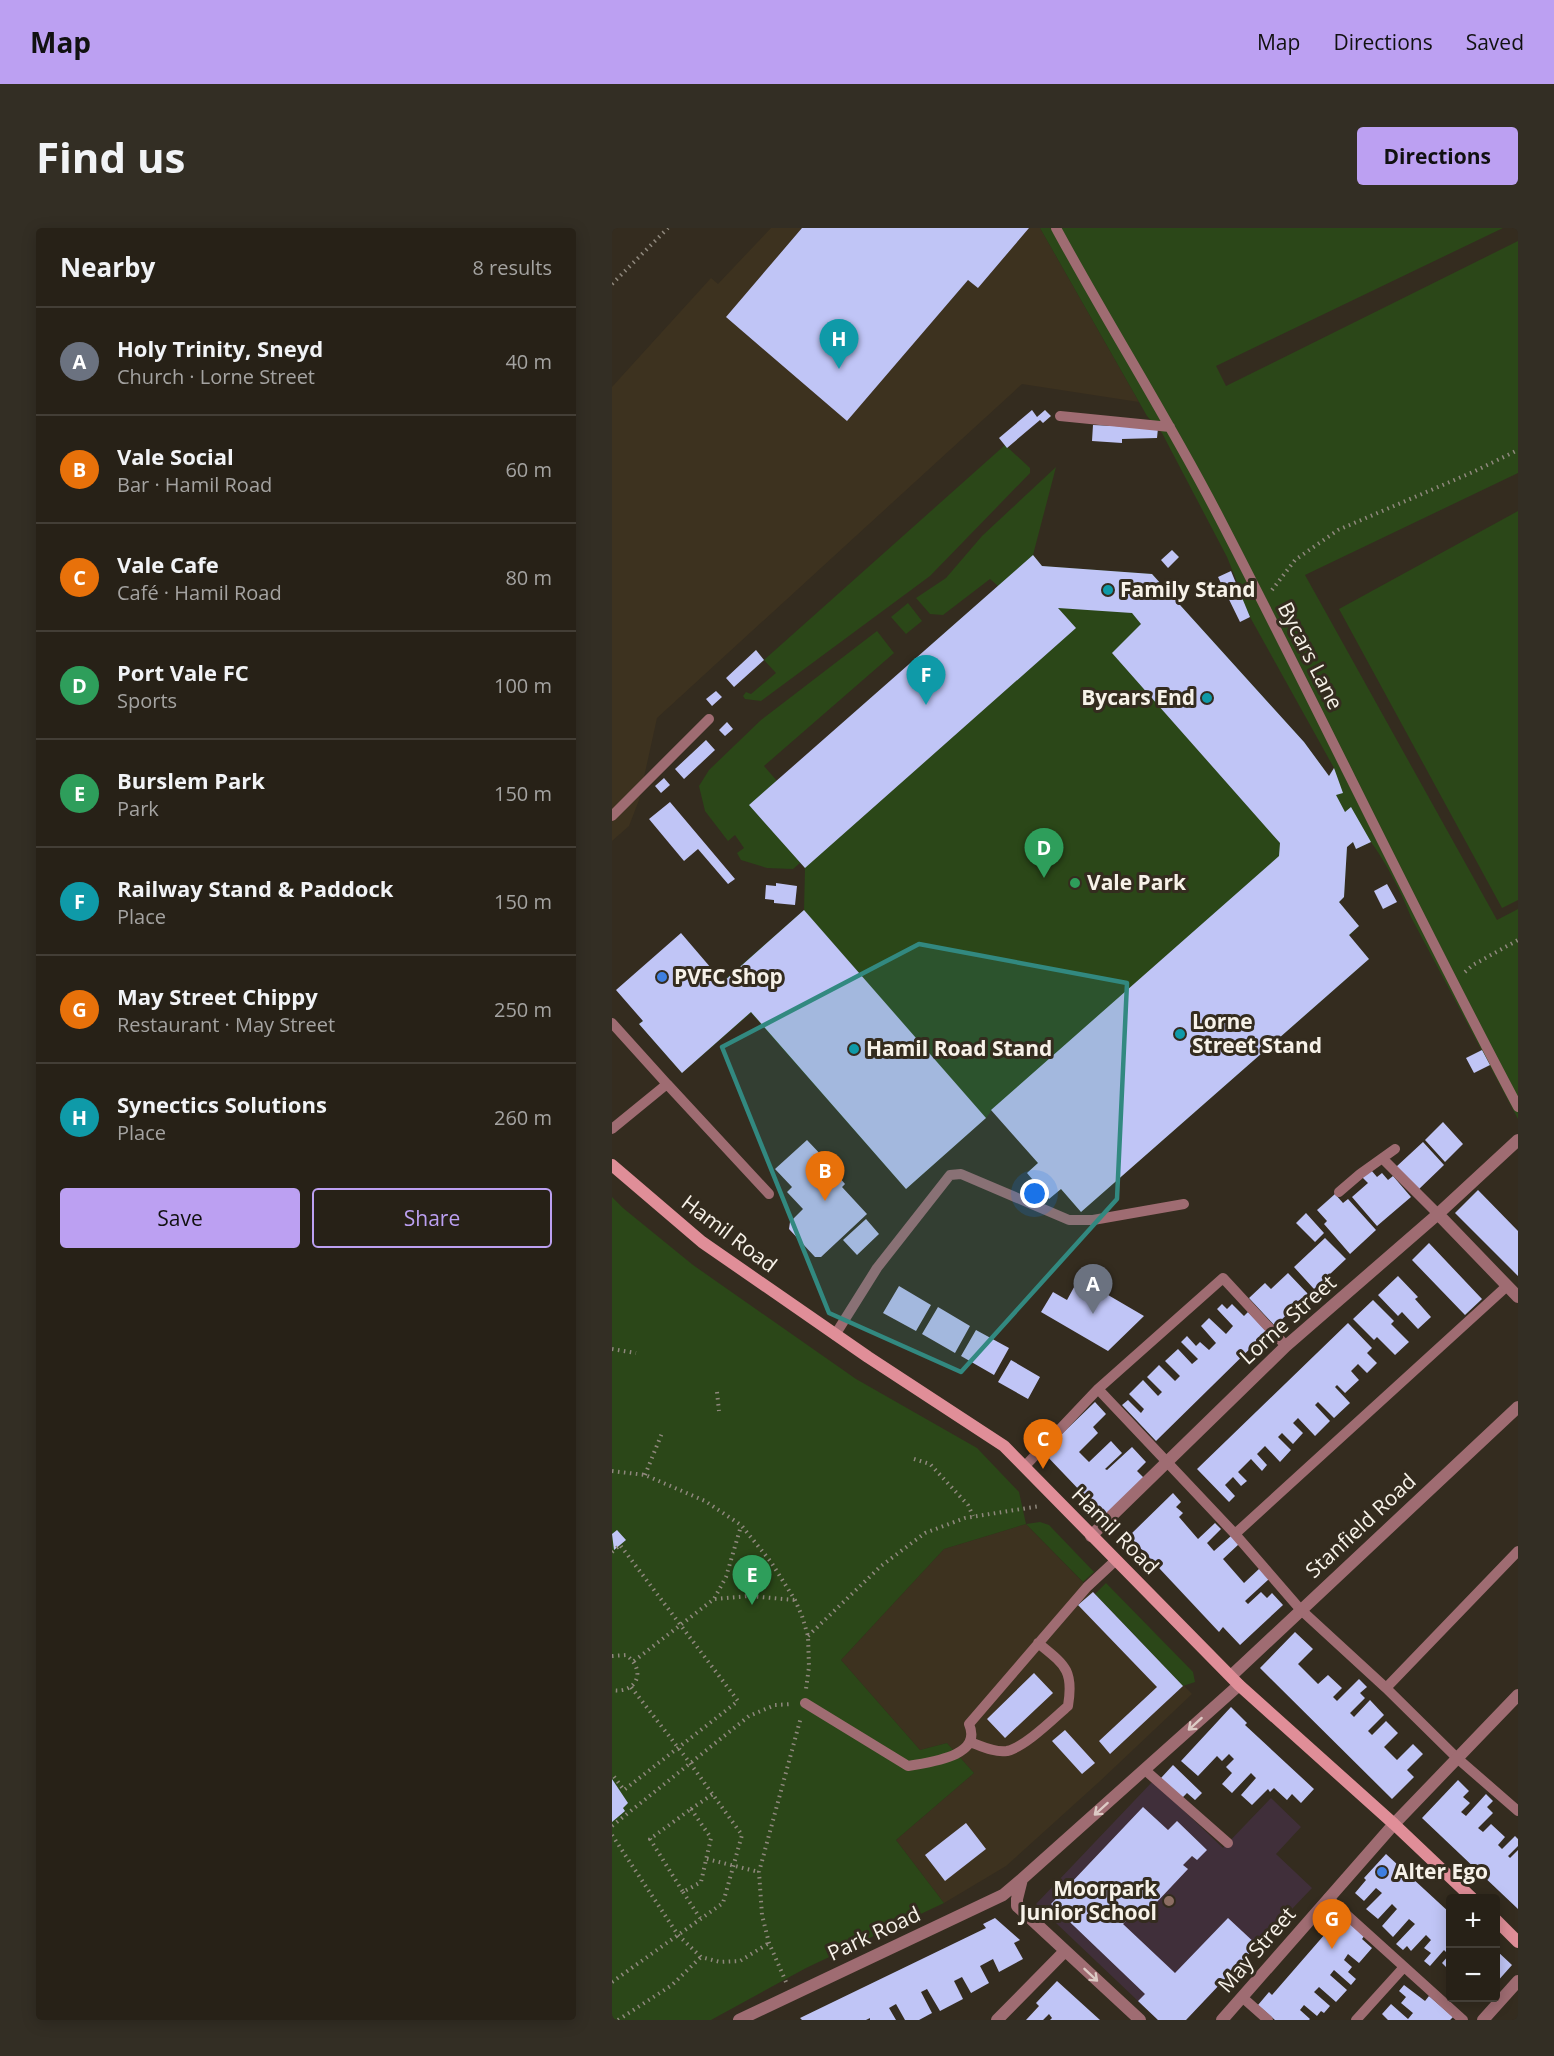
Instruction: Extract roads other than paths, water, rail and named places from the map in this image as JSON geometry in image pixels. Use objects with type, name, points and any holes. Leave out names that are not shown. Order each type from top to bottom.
[{"type":"street","name":"Lorne Street","points":[[1091,1536],[1286,1346],[1438,1214],[1518,1140]]},
{"type":"street","name":"Hamil Road","points":[[612,1165],[702,1242],[835,1335],[1004,1446],[1235,1680],[1394,1824],[1467,1894]]},
{"type":"street","points":[[1438,1214],[1518,1297]]},
{"type":"street","name":"Stanfield Road","points":[[1235,1680],[1300,1609],[1518,1407]]},
{"type":"street","name":"Park Road","points":[[739,2020],[1003,1895],[1145,1770],[1235,1680]]},
{"type":"street","name":"May Street","points":[[1222,2020],[1394,1824],[1518,1695]]},
{"type":"street","points":[[1022,1879],[1017,1906],[1140,2020]]},
{"type":"street","points":[[1500,1924],[1518,1942]]},
{"type":"street","points":[[997,2020],[1065,1951]]},
{"type":"street","points":[[1484,2020],[1518,1981]]},
{"type":"lane","name":"Bycars Lane","points":[[1056,228],[1170,427],[1220,520],[1452,983],[1518,1107]]},
{"type":"lane","points":[[1060,416],[1170,427]]},
{"type":"lane","points":[[612,816],[709,719]]},
{"type":"lane","points":[[612,1023],[769,1194]]},
{"type":"lane","points":[[612,1129],[668,1084]]},
{"type":"lane","points":[[1339,1192],[1395,1149]]},
{"type":"lane","points":[[1383,1158],[1438,1214]]},
{"type":"lane","points":[[835,1335],[877,1268],[950,1175],[960,1174],[1069,1220],[1093,1220],[1184,1204]]},
{"type":"lane","points":[[1025,1466],[1098,1389],[1223,1278],[1286,1346]]},
{"type":"lane","points":[[1235,1534],[1507,1286]]},
{"type":"lane","points":[[1098,1389],[1235,1534],[1300,1609],[1386,1688],[1457,1758],[1518,1811]]},
{"type":"lane","points":[[1386,1688],[1518,1551]]},
{"type":"lane","points":[[805,1703],[908,1766],[958,1755],[970,1742],[972,1732],[969,1724],[1087,1587],[1116,1560]]},
{"type":"lane","points":[[970,1742],[990,1749],[1007,1751],[1022,1743],[1068,1706],[1071,1689],[1068,1672],[1059,1660],[1038,1643]]},
{"type":"lane","points":[[1145,1770],[1228,1843]]},
{"type":"lane","points":[[1328,1898],[1463,2020]]},
{"type":"lane","points":[[1356,2020],[1404,1967]]},
{"type":"lane","points":[[1242,1997],[1268,2020]]},
{"type":"place","name":"Synectics Solutions","points":[[839,369]]},
{"type":"place","name":"Family Stand","points":[[1108,590]]},
{"type":"place","name":"Bycars End","points":[[1207,698]]},
{"type":"place","name":"Railway Stand & Paddock","points":[[926,705]]},
{"type":"place","name":"Port Vale FC","points":[[1044,878]]},
{"type":"place","name":"Vale Park","points":[[1075,883]]},
{"type":"place","name":"PVFC Shop","points":[[662,977]]},
{"type":"place","name":"Lorne Street Stand","points":[[1180,1034]]},
{"type":"place","name":"Hamil Road Stand","points":[[854,1049]]},
{"type":"place","name":"Vale Social","points":[[825,1201]]},
{"type":"place","name":"Holy Trinity, Sneyd","points":[[1093,1314]]},
{"type":"place","name":"Vale Cafe","points":[[1043,1469]]},
{"type":"place","name":"Burslem Park","points":[[752,1605]]},
{"type":"place","name":"Alter Ego","points":[[1382,1872]]},
{"type":"place","name":"Moorpark Junior School","points":[[1169,1901]]},
{"type":"place","name":"May Street Chippy","points":[[1332,1949]]}]
